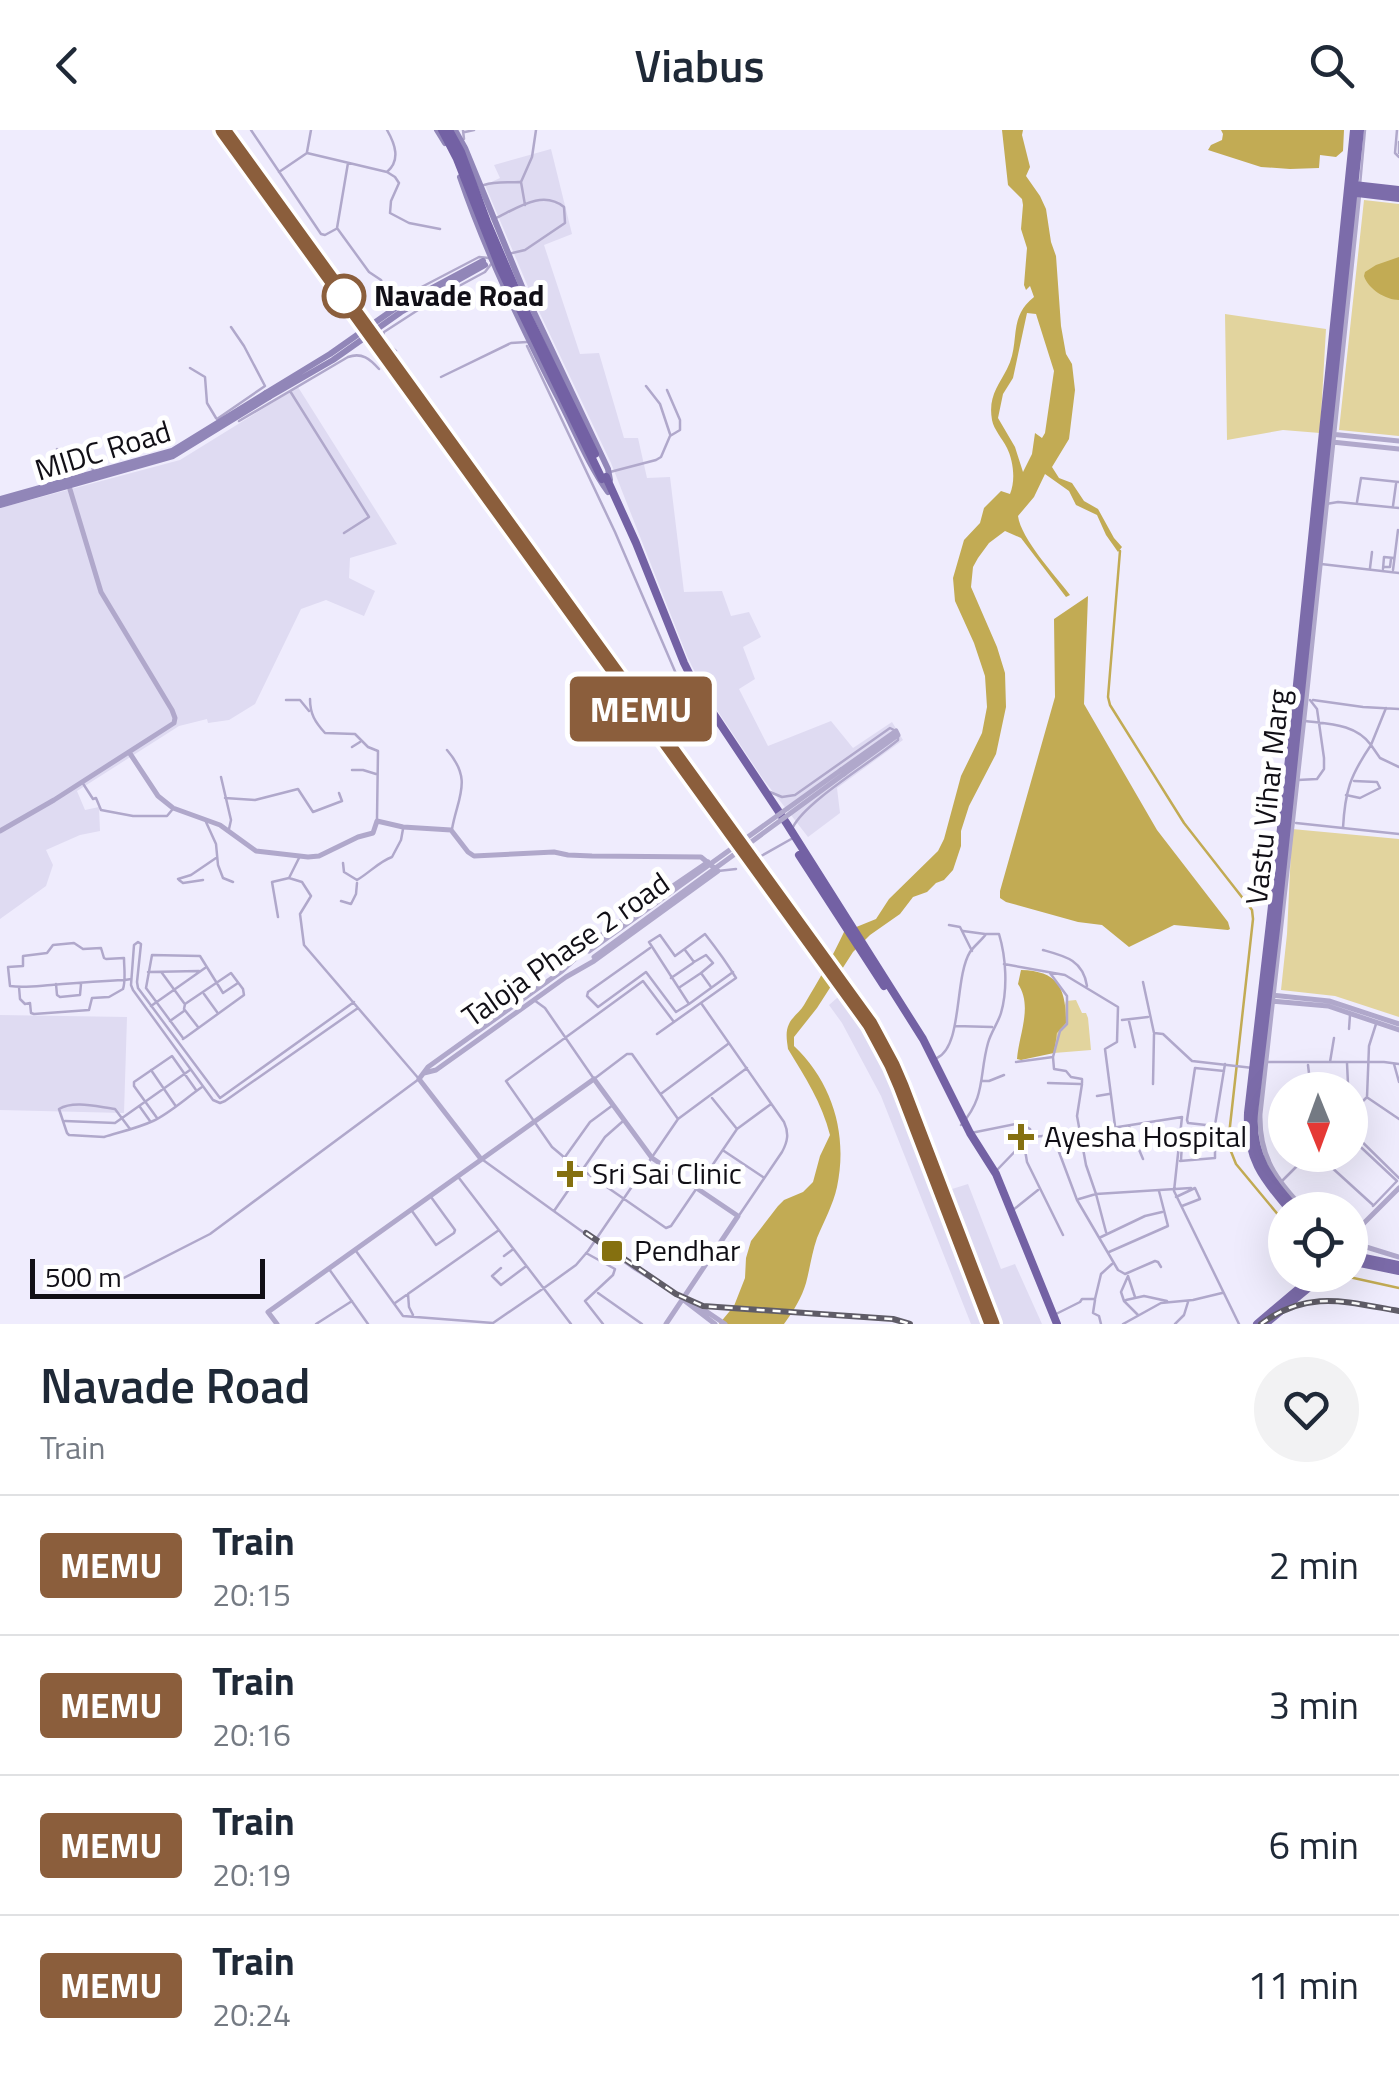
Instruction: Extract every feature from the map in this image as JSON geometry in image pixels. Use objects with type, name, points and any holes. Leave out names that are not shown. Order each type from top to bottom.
[{"type":"highway","points":[[452,130],[520,297],[606,476],[684,674],[792,836]]},
{"type":"highway","points":[[610,491],[705,703],[760,784],[931,1060],[962,1123],[994,1173],[1055,1321]]},
{"type":"highway","points":[[962,1123],[994,1173],[1012,1211],[1055,1321]]},
{"type":"main road","points":[[452,130],[464,145],[606,476]]},
{"type":"main road","points":[[452,130],[450,152],[489,261],[594,473],[610,491]]},
{"type":"main road","points":[[1360,130],[1354,189],[1399,194]]},
{"type":"main road","name":"Vastu Vihar Marg","points":[[1281,1192],[1257,1152],[1253,1122],[1257,1067],[1268,998],[1354,189]]},
{"type":"main road","points":[[266,396],[397,307],[508,254]]},
{"type":"main road","name":"MIDC Road","points":[[0,502],[174,456],[219,423],[237,418],[266,396]]},
{"type":"main road","name":"MIDC Road","points":[[68,484],[172,451],[266,396]]},
{"type":"main road","points":[[1368,1262],[1399,1268]]},
{"type":"main road","points":[[1257,1324],[1295,1292]]},
{"type":"main road","points":[[1269,1323],[1305,1292]]},
{"type":"street","points":[[251,130],[321,234],[337,228]]},
{"type":"street","points":[[307,154],[311,130]]},
{"type":"street","points":[[386,130],[396,148],[392,168],[387,172]]},
{"type":"street","points":[[452,130],[474,130]]},
{"type":"street","points":[[525,204],[521,182],[532,156],[536,130]]},
{"type":"street","points":[[1397,130],[1395,153],[1399,155]]},
{"type":"street","points":[[279,172],[307,154],[387,172],[399,183],[390,201],[390,213],[409,223],[440,229]]},
{"type":"street","points":[[348,163],[337,228],[368,272],[381,280],[388,304],[479,258],[489,261],[485,272],[384,332],[382,339],[396,351]]},
{"type":"street","points":[[480,186],[496,181],[521,182]]},
{"type":"street","points":[[493,220],[540,199],[554,200],[564,208],[564,223],[525,250],[508,254]]},
{"type":"street","points":[[190,368],[205,378],[207,403],[219,423],[265,386],[231,326]]},
{"type":"street","points":[[441,377],[511,343],[530,342]]},
{"type":"street","points":[[530,342],[526,347],[614,532],[676,676],[702,718],[710,718]]},
{"type":"street","points":[[237,418],[239,421],[354,355],[366,357],[379,369]]},
{"type":"street","points":[[606,476],[656,460],[670,436],[660,404],[646,386]]},
{"type":"street","points":[[667,390],[681,426],[677,434],[670,436]]},
{"type":"street","points":[[290,391],[369,517],[344,533]]},
{"type":"street","points":[[1268,998],[1308,700],[1315,563],[1326,504],[1328,438],[1399,445]]},
{"type":"street","points":[[56,449],[73,462],[82,477]]},
{"type":"street","points":[[88,456],[94,474]]},
{"type":"street","points":[[1326,504],[1396,507],[1397,482],[1361,478],[1357,504]]},
{"type":"street","points":[[0,831],[174,724],[175,718],[102,592],[68,484]]},
{"type":"street","points":[[1392,572],[1397,530]]},
{"type":"street","points":[[1370,569],[1372,552]]},
{"type":"street","points":[[1383,569],[1384,557],[1393,558]]},
{"type":"street","points":[[1315,563],[1399,572]]},
{"type":"street","points":[[310,699],[310,712]]},
{"type":"street","points":[[129,752],[158,796],[173,808],[220,825],[256,851],[319,856],[373,834],[377,821],[378,751],[352,734],[325,733],[300,700],[286,700]]},
{"type":"street","points":[[1308,700],[1399,708]]},
{"type":"street","points":[[1296,780],[1317,779],[1324,769],[1317,709],[1308,700]]},
{"type":"street","points":[[1343,828],[1344,795],[1389,706]]},
{"type":"street","points":[[1304,722],[1342,726],[1364,734],[1380,758],[1399,767]]},
{"type":"street","points":[[754,860],[792,836],[803,811],[879,757],[898,740],[897,733],[890,728],[795,795],[782,797],[760,784]]},
{"type":"street","points":[[564,974],[897,733]]},
{"type":"street","points":[[352,747],[362,742]]},
{"type":"street","points":[[447,750],[457,762],[463,787],[451,830]]},
{"type":"street","points":[[352,770],[377,774]]},
{"type":"street","points":[[221,777],[231,820],[229,831]]},
{"type":"street","points":[[1344,795],[1360,798],[1380,788],[1377,782],[1352,780]]},
{"type":"street","points":[[82,782],[101,810],[133,816],[167,816],[173,808]]},
{"type":"street","points":[[225,798],[255,800],[298,790],[312,812],[342,801],[340,793]]},
{"type":"street","points":[[206,821],[216,844],[223,878],[234,882]]},
{"type":"street","points":[[377,821],[403,828],[451,830],[474,856],[530,852],[701,857],[718,872]]},
{"type":"street","points":[[1293,823],[1399,834]]},
{"type":"street","points":[[357,880],[392,857],[403,828]]},
{"type":"street","points":[[289,878],[300,856]]},
{"type":"street","points":[[203,880],[178,879],[217,857]]},
{"type":"street","name":"Taloja Phase 2 road","points":[[419,1079],[564,974],[601,936],[708,862]]},
{"type":"street","points":[[343,863],[344,872],[357,880]]},
{"type":"street","name":"Taloja Phase 2 road","points":[[564,974],[586,966],[718,872],[736,869]]},
{"type":"street","points":[[278,916],[274,881],[299,880],[310,896],[300,914],[304,945],[419,1079],[482,1160],[716,1324]]},
{"type":"street","points":[[341,901],[350,904],[357,880]]},
{"type":"street","points":[[949,925],[960,927],[972,950]]},
{"type":"street","points":[[962,931],[1000,934],[1004,964],[1004,994],[988,1043],[983,1081],[976,1106],[962,1123]]},
{"type":"street","points":[[690,1006],[648,942],[660,935],[674,956],[706,934],[736,978],[700,1002],[676,1012],[646,972],[506,1081],[552,1147],[666,1228],[672,1226],[737,1130],[771,1104]]},
{"type":"street","points":[[931,1060],[948,1050],[957,997],[972,950],[986,934]]},
{"type":"street","points":[[220,1100],[176,1044],[133,990],[134,943],[141,944],[134,979],[138,988],[176,1044],[191,1069],[214,1100],[220,1100],[358,1008]]},
{"type":"street","points":[[19,987],[21,1001],[30,1004],[34,1014],[89,1010],[92,998],[112,996],[123,989],[125,980],[123,957],[106,959],[101,948],[53,945],[48,953],[23,956],[23,966],[8,967],[10,986],[19,987],[56,984],[80,983],[125,980],[134,979]]},
{"type":"street","points":[[651,947],[587,993],[597,1007],[644,981],[674,1022]]},
{"type":"street","points":[[684,949],[694,962]]},
{"type":"street","points":[[1043,950],[1076,962],[1088,987]]},
{"type":"street","points":[[134,954],[140,954]]},
{"type":"street","points":[[183,1038],[146,988],[153,954],[202,957],[222,993],[238,983]]},
{"type":"street","points":[[672,978],[706,954],[713,964],[678,988]]},
{"type":"street","points":[[1004,964],[1065,976],[1118,1007],[1117,1042],[1105,1048],[1115,1127]]},
{"type":"street","points":[[151,1006],[206,967]]},
{"type":"street","points":[[161,971],[198,1028]]},
{"type":"street","points":[[148,972],[201,971]]},
{"type":"street","points":[[656,1034],[733,972]]},
{"type":"street","points":[[1050,972],[1068,1000],[1066,1024],[1053,1057],[1054,1069],[1066,1070],[1082,1080],[1077,1110],[1086,1165],[1107,1234]]},
{"type":"street","points":[[170,1021],[230,973],[244,992],[176,1044]]},
{"type":"street","points":[[702,973],[712,988]]},
{"type":"street","points":[[1142,982],[1154,1033],[1152,1084]]},
{"type":"street","points":[[56,984],[60,998],[80,995],[80,983]]},
{"type":"street","points":[[628,984],[632,990]]},
{"type":"street","points":[[202,992],[218,1013]]},
{"type":"street","points":[[532,998],[545,1008],[652,1158],[738,1216]]},
{"type":"street","points":[[1268,998],[1324,1005],[1378,1020]]},
{"type":"street","points":[[1268,998],[1329,1000],[1398,1027]]},
{"type":"street","points":[[220,1100],[354,1002]]},
{"type":"street","points":[[666,1324],[787,1143],[788,1131],[700,1002]]},
{"type":"street","points":[[1349,1029],[1350,1013]]},
{"type":"street","points":[[1119,1020],[1150,1016]]},
{"type":"street","points":[[1129,1020],[1135,1047]]},
{"type":"street","points":[[1368,1072],[1370,1041],[1378,1020]]},
{"type":"street","points":[[954,1026],[995,1027]]},
{"type":"street","points":[[1154,1033],[1164,1034],[1192,1061],[1257,1067],[1396,1063],[1399,1082]]},
{"type":"street","points":[[1330,1063],[1334,1038]]},
{"type":"street","points":[[660,1095],[729,1043]]},
{"type":"street","points":[[277,1324],[268,1312],[627,1054],[637,1058],[678,1119]]},
{"type":"street","points":[[157,1118],[133,1084],[170,1056],[196,1092]]},
{"type":"street","points":[[1016,1062],[1053,1057]]},
{"type":"street","points":[[1308,1063],[1309,1072]]},
{"type":"street","points":[[1347,1063],[1347,1072]]},
{"type":"street","points":[[1224,1071],[1196,1068],[1188,1124],[1215,1126],[1227,1065]]},
{"type":"street","points":[[1257,1067],[1261,1140],[1268,1163],[1290,1192]]},
{"type":"street","points":[[402,1316],[493,1324],[544,1288],[576,1264],[596,1241],[678,1119],[748,1068]]},
{"type":"street","points":[[63,1120],[111,1124],[191,1069]]},
{"type":"street","points":[[150,1070],[176,1106]]},
{"type":"street","points":[[983,1081],[1004,1076]]},
{"type":"street","points":[[106,1287],[210,1234],[419,1079]]},
{"type":"street","points":[[1048,1083],[1082,1084]]},
{"type":"street","points":[[130,1129],[113,1108],[72,1104],[60,1108],[71,1136],[100,1138],[130,1129],[151,1122],[204,1086]]},
{"type":"street","points":[[1097,1096],[1110,1094]]},
{"type":"street","points":[[711,1097],[737,1130]]},
{"type":"street","points":[[1368,1099],[1398,1116]]},
{"type":"street","points":[[564,1158],[590,1122],[613,1105]]},
{"type":"street","points":[[139,1106],[151,1122]]},
{"type":"street","points":[[994,1173],[1032,1137],[1182,1116],[1174,1191],[1239,1324]]},
{"type":"street","points":[[553,1212],[606,1137],[624,1120]]},
{"type":"street","points":[[970,1133],[1020,1123],[1030,1130],[1032,1137]]},
{"type":"street","points":[[1129,1124],[1142,1159]]},
{"type":"street","points":[[1052,1135],[1077,1200],[1121,1273],[1128,1274],[1155,1261],[1161,1267]]},
{"type":"street","points":[[1023,1143],[1063,1235]]},
{"type":"street","points":[[1179,1161],[1216,1158],[1215,1145],[1181,1143]]},
{"type":"street","points":[[1368,1148],[1399,1178]]},
{"type":"street","points":[[724,1151],[764,1178]]},
{"type":"street","points":[[1368,1155],[1396,1182],[1368,1217]]},
{"type":"street","points":[[1281,1182],[1291,1172]]},
{"type":"street","points":[[1336,1172],[1375,1208]]},
{"type":"street","points":[[458,1176],[570,1324]]},
{"type":"street","points":[[1077,1200],[1096,1194],[1191,1188]]},
{"type":"street","points":[[1176,1196],[1195,1188],[1200,1199],[1180,1207]]},
{"type":"street","points":[[1375,1208],[1399,1188]]},
{"type":"street","points":[[1012,1211],[1040,1189]]},
{"type":"street","points":[[1108,1253],[1168,1227],[1158,1191]]},
{"type":"street","points":[[1182,1194],[1186,1204]]},
{"type":"street","points":[[411,1210],[436,1245],[454,1233],[430,1196]]},
{"type":"street","points":[[1100,1238],[1145,1216],[1164,1212]]},
{"type":"street","points":[[393,1304],[499,1230]]},
{"type":"street","points":[[1368,1246],[1399,1257]]},
{"type":"street","points":[[504,1256],[513,1249]]},
{"type":"street","points":[[355,1250],[402,1316],[402,1324]]},
{"type":"street","points":[[586,1253],[615,1269],[613,1276],[585,1302],[603,1324]]},
{"type":"street","points":[[1102,1324],[1100,1316],[1093,1313],[1095,1299],[1101,1274],[1113,1263]]},
{"type":"street","points":[[500,1268],[492,1276],[501,1285],[527,1266]]},
{"type":"street","points":[[329,1269],[368,1324]]},
{"type":"street","points":[[1128,1274],[1135,1298]]},
{"type":"street","points":[[1128,1274],[1121,1292],[1139,1316]]},
{"type":"street","points":[[597,1292],[642,1324]]},
{"type":"street","points":[[408,1293],[414,1317]]},
{"type":"street","points":[[1124,1300],[1144,1296],[1188,1301],[1224,1293]]},
{"type":"street","points":[[1055,1321],[1082,1299],[1095,1299]]},
{"type":"street","points":[[316,1324],[353,1301]]},
{"type":"street","points":[[1123,1324],[1168,1301]]},
{"type":"street","points":[[1175,1324],[1184,1315],[1188,1301]]},
{"type":"street","points":[[708,1316],[725,1324]]},
{"type":"street","points":[[559,1324],[566,1318]]},
{"type":"shaded area","points":[[1002,130],[1023,130],[1030,167],[1026,176],[1046,209],[1056,256],[1061,326],[1075,390],[1069,439],[1052,467],[1059,478],[1072,483],[1084,501],[1098,509],[1122,547],[1118,552],[1097,515],[1076,505],[1069,491],[1045,474],[1034,497],[1018,516],[1032,546],[1070,595],[1066,597],[1021,538],[1005,531],[989,543],[973,567],[971,587],[1005,673],[1006,707],[996,754],[969,806],[953,870],[927,892],[913,897],[900,914],[853,952],[794,1037],[794,1046],[828,1093],[839,1129],[840,1148],[835,1194],[817,1238],[800,1299],[784,1324],[719,1324],[734,1306],[745,1278],[751,1241],[784,1200],[803,1192],[813,1182],[830,1135],[818,1101],[788,1049],[789,1024],[804,1005],[844,932],[876,919],[889,899],[938,851],[961,776],[982,733],[987,707],[985,676],[955,601],[953,578],[964,540],[980,523],[984,508],[1001,491],[1010,494],[1013,483],[1011,458],[993,424],[991,405],[1011,359],[1020,313],[1034,297],[1030,286],[1026,290],[1024,285],[1027,248],[1021,229],[1022,199],[1008,185]],"holes":[[[1027,313],[1036,314],[1054,371],[1045,433],[1042,438],[1035,433],[1032,454],[1023,472],[1015,447],[998,418],[1003,394],[1013,378]]]},
{"type":"shaded area","points":[[1221,130],[1344,130],[1343,151],[1336,157],[1320,155],[1319,168],[1261,167],[1208,150],[1222,140]]},
{"type":"shaded area","points":[[551,149],[572,234],[544,245],[580,354],[599,353],[624,438],[638,438],[647,478],[670,477],[684,592],[722,591],[731,616],[749,612],[761,637],[743,647],[755,679],[739,689],[768,746],[831,721],[853,748],[892,722],[903,740],[837,788],[840,813],[808,837],[763,779],[703,689],[611,463],[534,301],[485,185],[500,178],[494,165]]},
{"type":"shaded area","points":[[1364,200],[1399,204],[1399,436],[1339,430]]},
{"type":"shaded area","points":[[1399,257],[1399,300],[1378,293],[1364,276],[1376,265]]},
{"type":"shaded area","points":[[1225,314],[1326,329],[1320,433],[1283,430],[1227,440]]},
{"type":"shaded area","points":[[298,387],[397,544],[350,558],[349,578],[375,591],[364,616],[326,600],[301,609],[255,704],[229,720],[208,723],[207,719],[179,726],[77,791],[85,810],[99,807],[100,831],[46,850],[53,865],[46,886],[0,919],[0,508],[180,460]]},
{"type":"shaded area","points":[[1088,596],[1084,704],[1157,830],[1228,922],[1228,930],[1174,925],[1129,947],[1102,925],[1078,922],[1000,898],[1055,697],[1054,619]]},
{"type":"shaded area","points":[[1292,829],[1399,839],[1399,1017],[1335,996],[1281,990]]},
{"type":"shaded area","points":[[1021,970],[1044,974],[1058,984],[1066,1023],[1057,1033],[1054,1053],[1021,1060],[1017,1059],[1025,1011],[1018,984]]},
{"type":"shaded area","points":[[853,984],[896,1054],[952,1189],[968,1184],[1001,1269],[1015,1264],[1042,1324],[971,1324],[881,1096],[829,1005]]},
{"type":"shaded area","points":[[1076,1000],[1088,1018],[1091,1050],[1054,1053],[1066,1001]]},
{"type":"shaded area","points":[[0,1015],[127,1017],[124,1113],[0,1110]]},
{"type":"waterway","points":[[1120,551],[1110,705],[1184,823],[1252,910],[1228,1144],[1236,1164],[1268,1203]]},
{"type":"waterway","points":[[1368,1281],[1399,1288]]},
{"type":"railway","points":[[221,130],[867,1026],[899,1086],[990,1324]]},
{"type":"railway","points":[[586,1233],[676,1294],[703,1306],[893,1319],[910,1324]]},
{"type":"railway","points":[[1261,1324],[1278,1313],[1311,1302],[1344,1302],[1399,1311]]},
{"type":"train","name":"MEMU","points":[[223,130],[870,1024],[901,1086],[992,1324]]},
{"type":"place","name":"Navade Road","points":[[344,296]]},
{"type":"place","name":"Ayesha Hospital","points":[[1021,1137]]},
{"type":"place","name":"Sri Sai Clinic","points":[[570,1174]]},
{"type":"place","name":"Pendhar","points":[[612,1251]]}]
